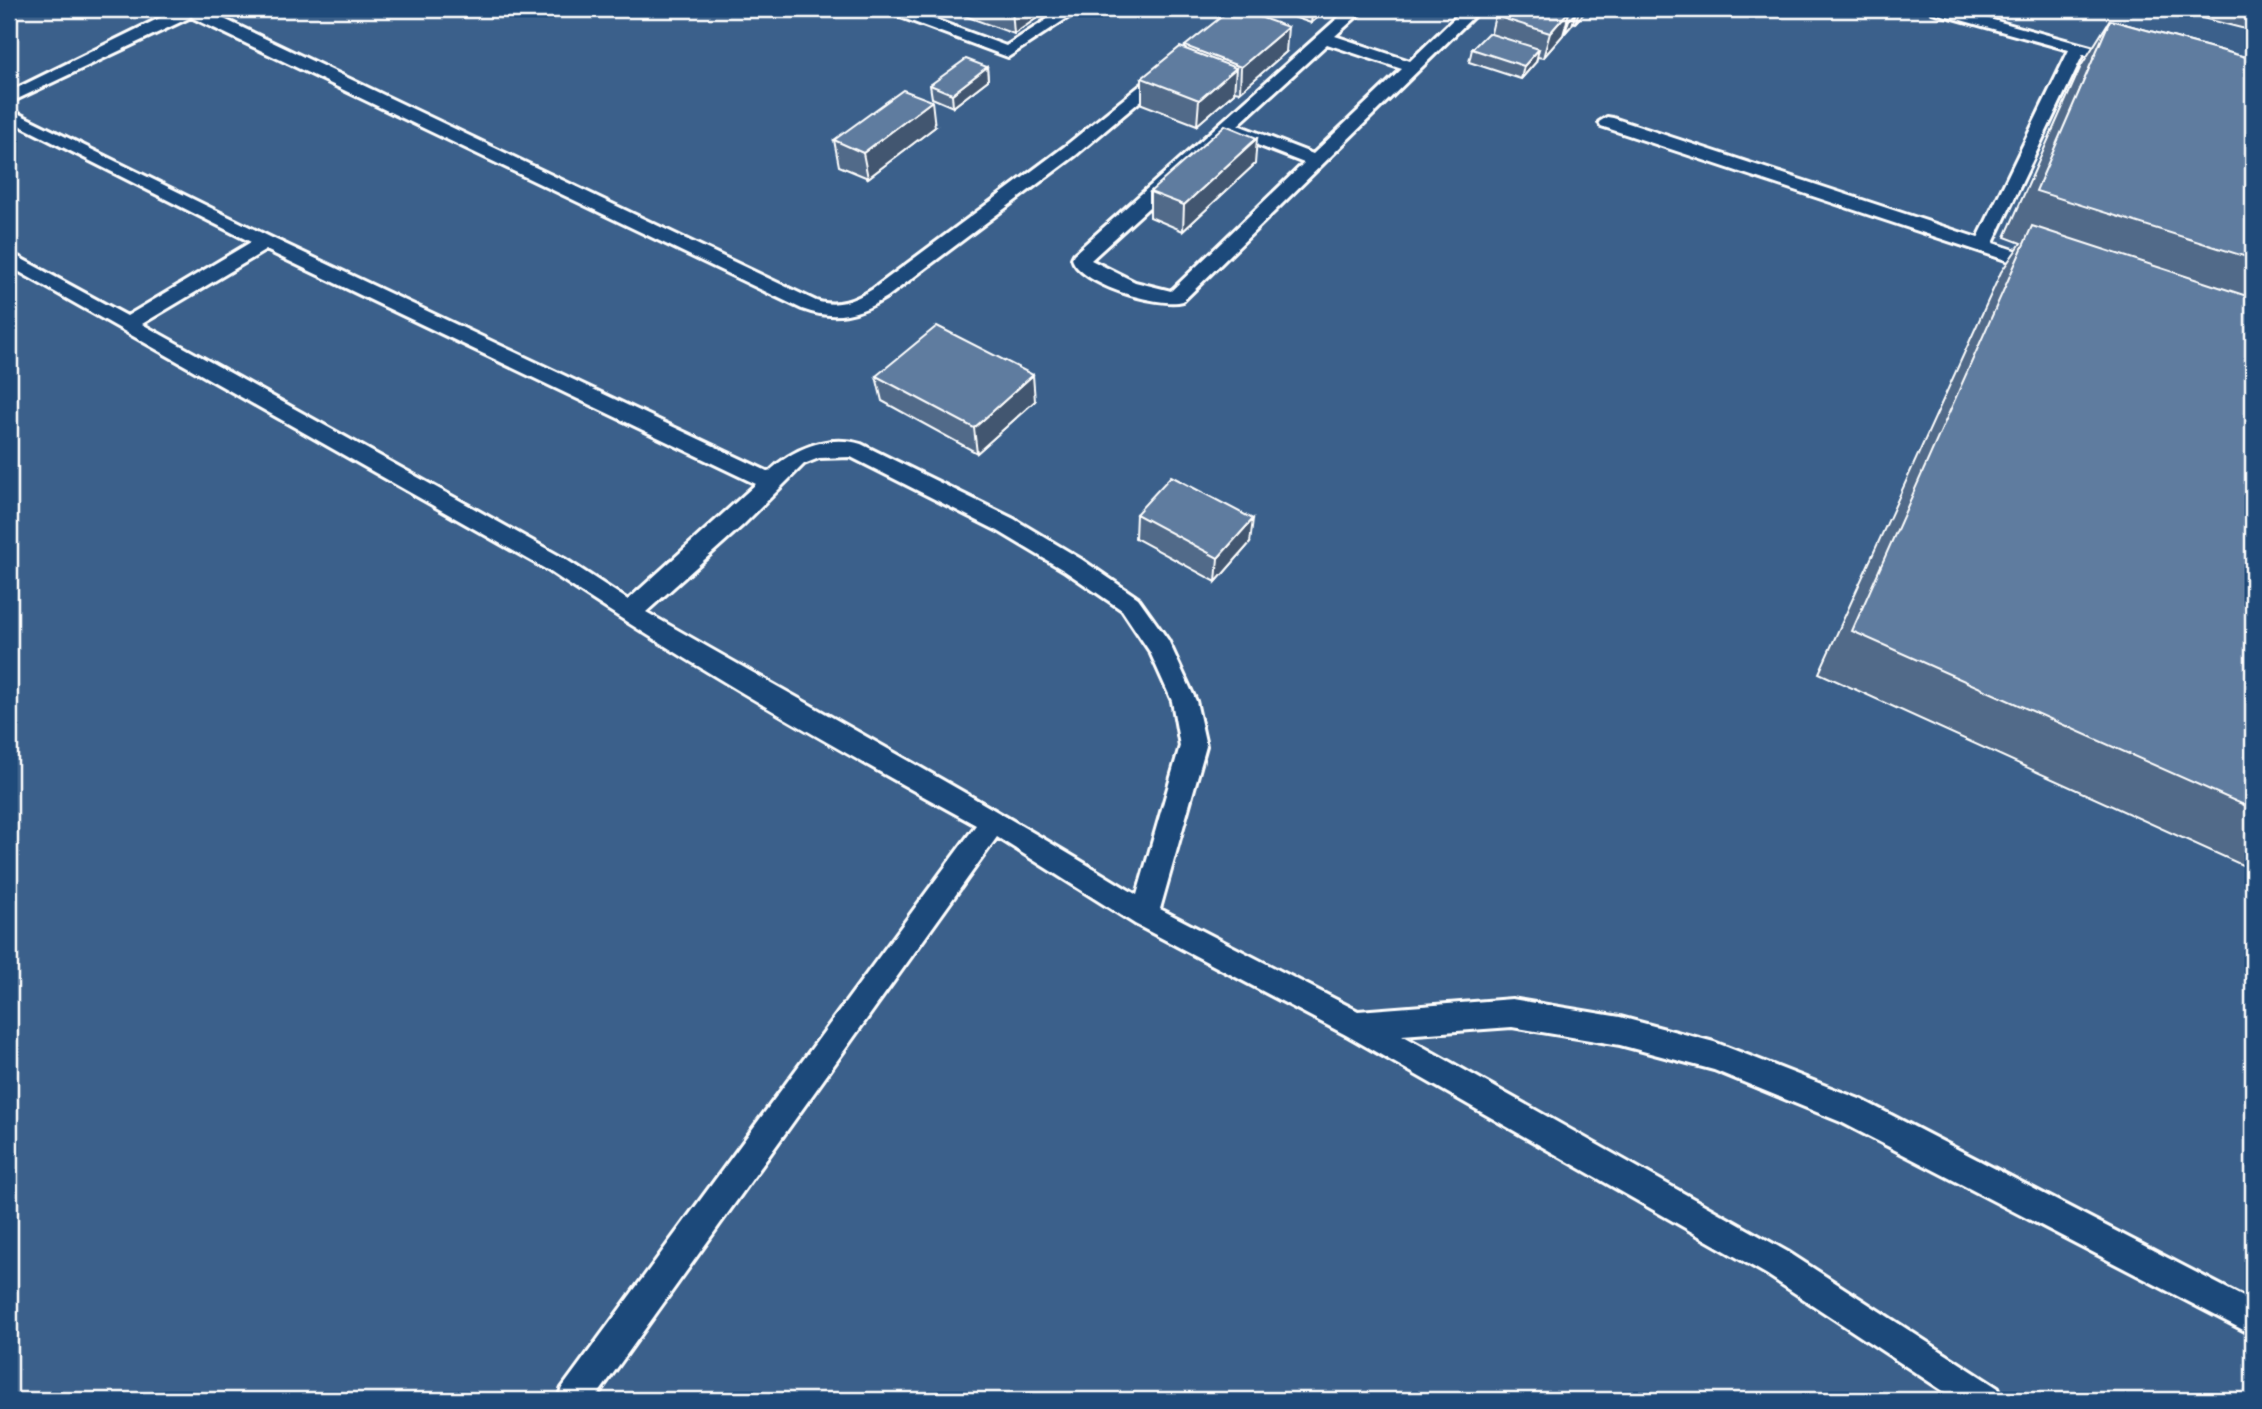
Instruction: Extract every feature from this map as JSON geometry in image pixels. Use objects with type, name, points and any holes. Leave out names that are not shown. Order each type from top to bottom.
[{"type":"lane","points":[[9,98],[191,9],[809,305],[833,312],[864,304],[880,293],[1070,151],[1177,63]]},
{"type":"lane","points":[[892,9],[1008,52],[1073,9]]},
{"type":"lane","points":[[1357,9],[1081,258],[1082,263],[1152,296],[1171,299],[1176,297],[1473,9]]},
{"type":"lane","points":[[1937,9],[2132,63]]},
{"type":"lane","points":[[1324,38],[1413,67]]},
{"type":"lane","points":[[1983,246],[2078,48]]},
{"type":"lane","points":[[9,114],[265,242],[771,482]]},
{"type":"lane","points":[[1607,122],[2061,272]]},
{"type":"lane","points":[[1227,127],[1317,162]]},
{"type":"lane","points":[[127,324],[265,242]]},
{"type":"lane","points":[[9,258],[556,565],[629,612],[917,780],[994,821],[1145,915],[1356,1026],[1777,1264],[1986,1400]]},
{"type":"lane","points":[[629,612],[735,519],[796,459],[807,454],[854,449],[1006,525],[1073,565],[1130,604],[1160,647],[1184,701],[1193,746],[1145,915]]},
{"type":"lane","points":[[574,1400],[994,821]]},
{"type":"lane","points":[[1356,1026],[1512,1013],[1620,1031],[1714,1056],[1851,1111],[2253,1319]]},
{"type":"shaded area","points":[[9,9],[2253,9],[2253,1400],[9,1400]]},
{"type":"building","points":[[1231,9],[1288,27],[1241,67],[1185,46]]},
{"type":"building","points":[[1501,9],[1570,10],[1550,33],[1495,16]]},
{"type":"building","points":[[1570,10],[1576,12],[1567,20]]},
{"type":"building","points":[[2110,20],[2253,59],[2253,259],[2036,191]]},
{"type":"building","points":[[1488,33],[1539,49],[1524,66],[1472,49]]},
{"type":"building","points":[[1180,47],[1236,68],[1199,100],[1142,78]]},
{"type":"building","points":[[966,59],[987,67],[952,94],[930,85]]},
{"type":"building","points":[[903,90],[932,101],[863,153],[834,140]]},
{"type":"building","points":[[1225,125],[1257,138],[1184,205],[1150,192]]},
{"type":"building","points":[[2032,226],[2253,298],[2253,809],[1852,631]]},
{"type":"building","points":[[937,326],[1033,375],[974,428],[876,376]]},
{"type":"building","points":[[1171,476],[1253,519],[1218,558],[1136,514]]}]
